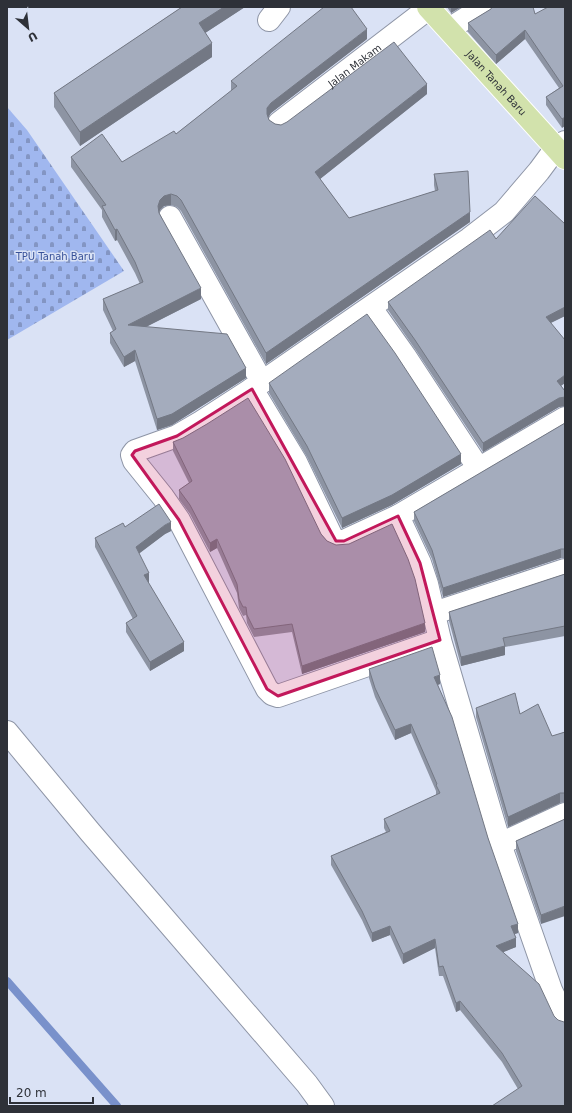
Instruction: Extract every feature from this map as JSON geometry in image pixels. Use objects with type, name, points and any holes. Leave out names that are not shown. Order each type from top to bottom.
[{"type":"main road","name":"Jalan Tanah Baru","points":[[424,11],[449,29],[562,149]]},
{"type":"street","points":[[449,29],[484,7]]},
{"type":"street","name":"Jalan Makam","points":[[279,123],[424,11]]},
{"type":"street","points":[[440,640],[278,696],[272,694],[267,689],[179,520],[163,497],[134,461],[132,455],[135,451],[178,436],[257,386],[469,239],[504,212],[539,171],[562,149]]},
{"type":"street","points":[[170,217],[296,462],[332,537],[336,541],[344,541],[398,516],[565,418]]},
{"type":"street","points":[[371,308],[405,356],[479,468]]},
{"type":"street","points":[[398,516],[420,563],[427,584],[440,640],[500,844],[551,990],[565,1019]]},
{"type":"street","points":[[434,613],[565,570]]},
{"type":"street","points":[[7,732],[90,832],[302,1078],[323,1106]]},
{"type":"street","points":[[500,844],[565,814]]},
{"type":"highlighted area","points":[[252,389],[336,541],[344,541],[398,516],[420,563],[440,640],[278,696],[267,689],[179,520],[132,455],[135,451],[177,436]]},
{"type":"green space","name":"TPU Tanah Baru","points":[[7,107],[27,130],[124,271],[7,340]]},
{"type":"building","points":[[182,7],[224,7],[199,23],[212,43],[80,132],[54,93]]},
{"type":"building","points":[[324,7],[351,7],[367,29],[271,103],[267,108],[269,120],[275,124],[281,125],[287,122],[394,42],[427,84],[315,172],[349,218],[438,190],[434,174],[468,171],[470,212],[266,353],[181,200],[177,196],[171,194],[164,196],[160,200],[158,206],[159,213],[201,288],[128,325],[227,334],[246,368],[172,414],[157,419],[135,350],[124,357],[110,333],[116,329],[103,299],[143,282],[135,262],[117,229],[115,230],[102,206],[106,205],[71,157],[102,134],[122,162],[174,131],[176,134],[237,86],[231,81]]},
{"type":"building","points":[[492,7],[533,7],[535,14],[548,7],[565,7],[565,117],[562,119],[546,97],[563,86],[525,30],[496,55],[468,23]]},
{"type":"building","points":[[535,196],[565,224],[565,307],[546,317],[565,340],[565,375],[557,381],[565,391],[565,397],[559,398],[483,443],[388,302],[490,230],[496,239]]},
{"type":"building","points":[[367,314],[395,353],[461,454],[392,495],[342,518],[307,446],[269,383]]},
{"type":"building","points":[[248,398],[285,459],[321,534],[327,541],[336,545],[349,544],[392,524],[408,559],[415,579],[425,623],[302,666],[292,624],[254,629],[247,615],[246,607],[243,607],[239,599],[237,584],[217,539],[210,543],[190,505],[179,490],[192,481],[173,442],[207,424]]},
{"type":"building","points":[[565,423],[565,549],[561,549],[443,588],[432,550],[414,512]]},
{"type":"building","points":[[159,504],[171,522],[136,547],[149,573],[144,575],[184,642],[150,662],[126,623],[137,616],[95,538],[123,523],[125,527]]},
{"type":"building","points":[[565,574],[565,626],[503,638],[505,646],[461,657],[449,612]]},
{"type":"building","points":[[432,647],[440,675],[434,677],[452,717],[488,838],[518,924],[511,926],[516,938],[496,946],[539,984],[554,1016],[558,1020],[565,1023],[565,1106],[492,1106],[522,1086],[502,1053],[460,1001],[456,1003],[443,966],[439,967],[435,939],[403,954],[390,926],[372,933],[362,911],[331,856],[390,831],[384,819],[440,793],[411,724],[395,730],[375,688],[369,669]]},
{"type":"building","points":[[515,693],[520,714],[538,704],[552,736],[565,732],[565,793],[560,793],[508,817],[476,708]]},
{"type":"building","points":[[565,819],[565,906],[541,915],[516,841]]},
{"type":"waterway","points":[[7,981],[117,1106]]}]
